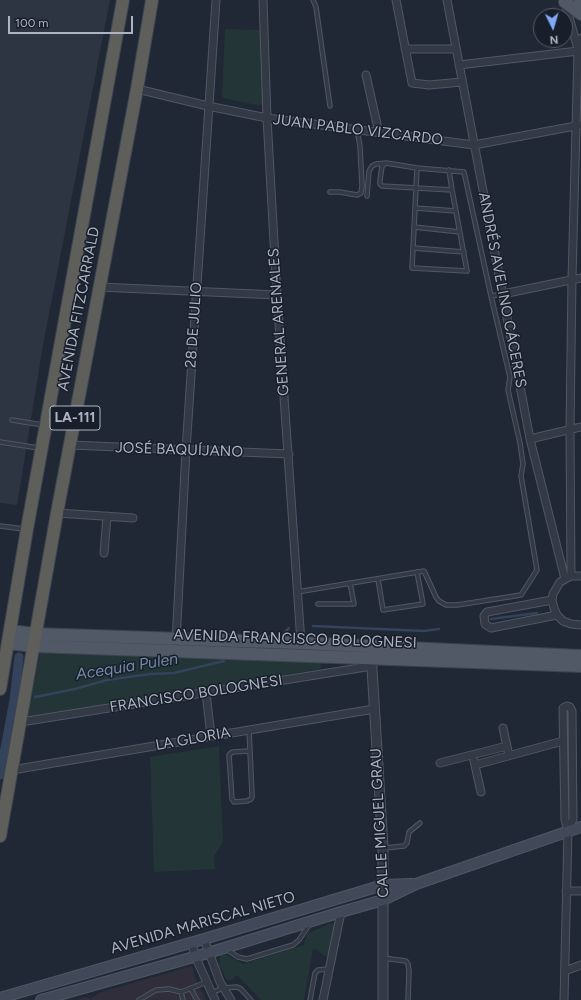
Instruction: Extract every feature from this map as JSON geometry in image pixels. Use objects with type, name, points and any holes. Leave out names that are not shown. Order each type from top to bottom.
[{"type":"highway","name":"AVENIDA FITZCARRALD","points":[[0,689],[27,529],[123,0]]},
{"type":"highway","name":"AVENIDA FITZCARRALD","points":[[0,836],[57,513],[137,89],[152,0]]},
{"type":"main road","points":[[564,1],[581,14]]},
{"type":"main road","name":"AVENIDA FRANCISCO BOLOGNESI","points":[[7,642],[34,640],[175,645],[371,657],[581,666]]},
{"type":"main road","name":"AVENIDA FRANCISCO BOLOGNESI","points":[[175,645],[301,643],[371,657],[581,656]]},
{"type":"main road","name":"AVENIDA MARISCAL NIETO","points":[[41,1000],[224,948],[312,920],[383,900],[416,884],[581,826]]},
{"type":"main road","name":"AVENIDA MARISCAL NIETO","points":[[7,998],[383,885],[416,884]]},
{"type":"street","name":"28 DE JULIO","points":[[175,645],[186,450],[216,0]]},
{"type":"street","name":"GENERAL ARENALES","points":[[263,0],[267,118],[277,295],[301,643]]},
{"type":"street","points":[[396,0],[412,83],[429,86],[462,82]]},
{"type":"street","name":"ANDRÉS AVELINO CÁCERES","points":[[447,0],[455,49],[530,439],[568,577]]},
{"type":"street","points":[[564,1],[578,51]]},
{"type":"street","points":[[568,577],[572,280],[578,125],[578,51],[581,38]]},
{"type":"street","points":[[405,49],[455,49]]},
{"type":"street","points":[[459,65],[578,51]]},
{"type":"street","points":[[366,75],[379,133]]},
{"type":"street","name":"JUAN PABLO VIZCARDO","points":[[137,89],[267,118],[474,145],[578,125]]},
{"type":"street","points":[[503,294],[581,278]]},
{"type":"street","points":[[99,287],[277,295]]},
{"type":"street","points":[[530,439],[581,427]]},
{"type":"street","name":"JOSÉ BAQUÍJANO","points":[[70,445],[289,454]]},
{"type":"street","points":[[57,513],[133,518]]},
{"type":"street","points":[[104,553],[107,516]]},
{"type":"street","points":[[580,626],[563,621],[557,615],[552,600],[556,588],[568,577],[581,576]]},
{"type":"street","points":[[552,600],[487,612],[484,616],[485,624],[491,628],[557,615]]},
{"type":"street","name":"FRANCISCO BOLOGNESI","points":[[21,722],[206,693],[371,657]]},
{"type":"street","name":"CALLE MIGUEL GRAU","points":[[371,657],[383,848],[383,1000]]},
{"type":"street","points":[[206,693],[212,736]]},
{"type":"street","points":[[564,1000],[568,831],[565,820],[563,708],[568,706],[572,711],[573,819],[568,831]]},
{"type":"street","name":"LA GLORIA","points":[[12,770],[374,709]]},
{"type":"street","points":[[503,728],[510,756]]},
{"type":"street","points":[[475,765],[563,741]]},
{"type":"street","points":[[440,763],[507,746]]},
{"type":"street","points":[[473,755],[481,792]]},
{"type":"street","points":[[566,891],[581,891]]},
{"type":"street","points":[[323,1000],[341,912]]},
{"type":"street","points":[[204,939],[223,988],[231,1000]]},
{"type":"street","points":[[192,943],[215,1000]]},
{"type":"street","points":[[565,971],[581,965]]},
{"type":"lane","points":[[313,0],[316,7],[330,106]]},
{"type":"lane","points":[[330,192],[361,193],[360,146],[357,130]]},
{"type":"lane","points":[[386,163],[382,166],[380,184],[384,187],[452,190]]},
{"type":"lane","points":[[298,592],[424,571],[439,601],[446,605],[457,605],[521,595],[537,570],[521,476],[523,464],[520,443],[508,390],[510,377],[464,172],[418,168],[386,163],[376,164],[372,166],[370,170],[367,196]]},
{"type":"lane","points":[[418,168],[412,268],[467,271],[449,170]]},
{"type":"lane","points":[[415,208],[456,211]]},
{"type":"lane","points":[[414,227],[460,232]]},
{"type":"lane","points":[[413,248],[464,252]]},
{"type":"lane","points":[[491,296],[503,294]]},
{"type":"lane","points":[[12,420],[46,425]]},
{"type":"lane","points":[[520,443],[530,439]]},
{"type":"lane","points":[[0,442],[42,449]]},
{"type":"lane","points":[[0,526],[27,529]]},
{"type":"lane","points":[[378,579],[383,610],[423,604],[417,572]]},
{"type":"lane","points":[[318,604],[354,604],[350,583]]},
{"type":"lane","points":[[250,730],[252,797],[247,801],[234,802],[232,799],[229,756],[233,752],[250,751]]},
{"type":"lane","points":[[383,848],[404,846],[407,843],[409,832],[420,823]]},
{"type":"lane","points":[[224,948],[238,957],[247,959],[293,945],[299,940],[312,920]]},
{"type":"lane","points":[[383,958],[399,959],[406,961],[408,964],[408,1000]]},
{"type":"lane","points":[[310,1000],[315,974],[318,970],[330,969]]},
{"type":"lane","points":[[139,1000],[156,990],[170,989],[181,992],[207,982]]},
{"type":"lane","points":[[211,993],[223,988],[237,987],[241,989],[251,1000]]},
{"type":"lane","points":[[191,989],[197,1000]]},
{"type":"lane","points":[[181,992],[183,1000]]},
{"type":"shaded area","points":[[0,0],[110,0],[43,345],[17,505],[0,503]]},
{"type":"shaded area","points":[[225,29],[260,30],[263,102],[261,106],[223,98]]},
{"type":"shaded area","points":[[41,648],[320,659],[321,669],[28,717]]},
{"type":"shaded area","points":[[219,746],[223,842],[214,856],[215,869],[154,872],[150,757]]},
{"type":"shaded area","points":[[332,923],[335,926],[330,955],[324,956],[318,950],[313,949],[304,1000],[261,1000],[237,975],[232,980],[227,980],[219,964],[220,956],[224,954],[243,964],[304,945],[308,933]]},
{"type":"shaded area","points":[[192,966],[196,980],[206,1000],[77,1000],[86,997],[91,999],[98,993]]},
{"type":"waterway","name":"Acequia Pulen","points":[[491,619],[537,613]]},
{"type":"waterway","name":"Acequia Pulen","points":[[313,626],[424,631],[439,629]]},
{"type":"waterway","name":"Acequia Pulen","points":[[281,636],[289,628]]},
{"type":"waterway","points":[[0,775],[14,700],[19,657]]},
{"type":"waterway","name":"Acequia Pulen","points":[[35,697],[75,689],[107,680],[150,674],[174,673],[224,661]]},
{"type":"waterway","name":"Acequia Pulen","points":[[14,700],[18,699]]}]
